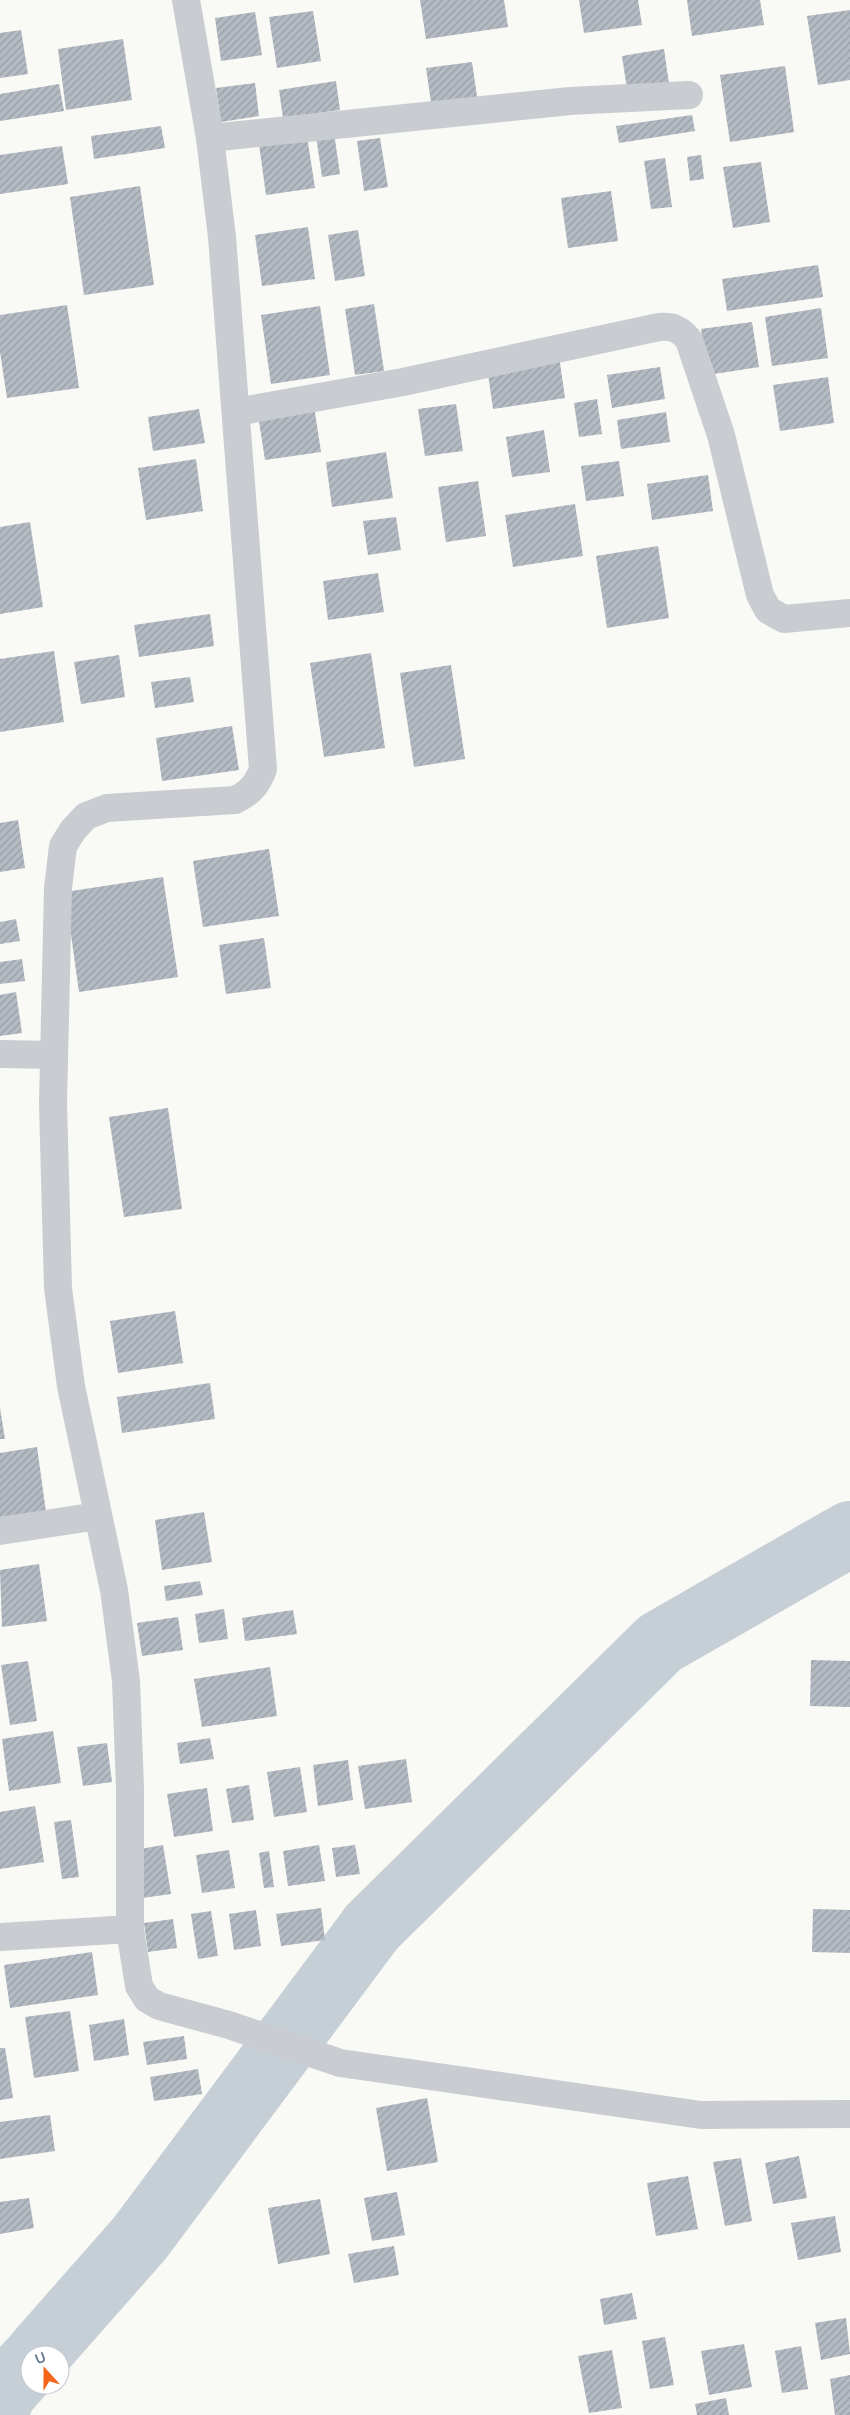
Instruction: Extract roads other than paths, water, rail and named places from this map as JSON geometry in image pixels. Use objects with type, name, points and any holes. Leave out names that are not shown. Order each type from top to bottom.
[{"type":"street","points":[[186,0],[210,138],[222,237],[263,769],[258,781],[248,794],[234,800],[107,808],[86,816],[72,830],[63,846],[58,888],[54,1054],[58,1288],[71,1386],[114,1590],[126,1681],[130,1788],[130,1929],[139,1986],[146,1999],[159,2006],[229,2025],[340,2063],[702,2115],[850,2114]]},
{"type":"street","points":[[210,138],[560,102],[689,95]]},
{"type":"street","points":[[236,412],[403,382],[659,327],[672,326],[682,331],[689,340],[721,434],[760,595],[768,610],[784,619],[850,613]]},
{"type":"street","points":[[0,1054],[54,1054]]},
{"type":"street","points":[[0,1531],[98,1516]]},
{"type":"street","points":[[0,1937],[130,1929]]},
{"type":"waterway","points":[[46,2345],[140,2238],[372,1927],[660,1643],[850,1534]]},
{"type":"waterway","points":[[0,2401],[4,2392],[20,2374]]}]
